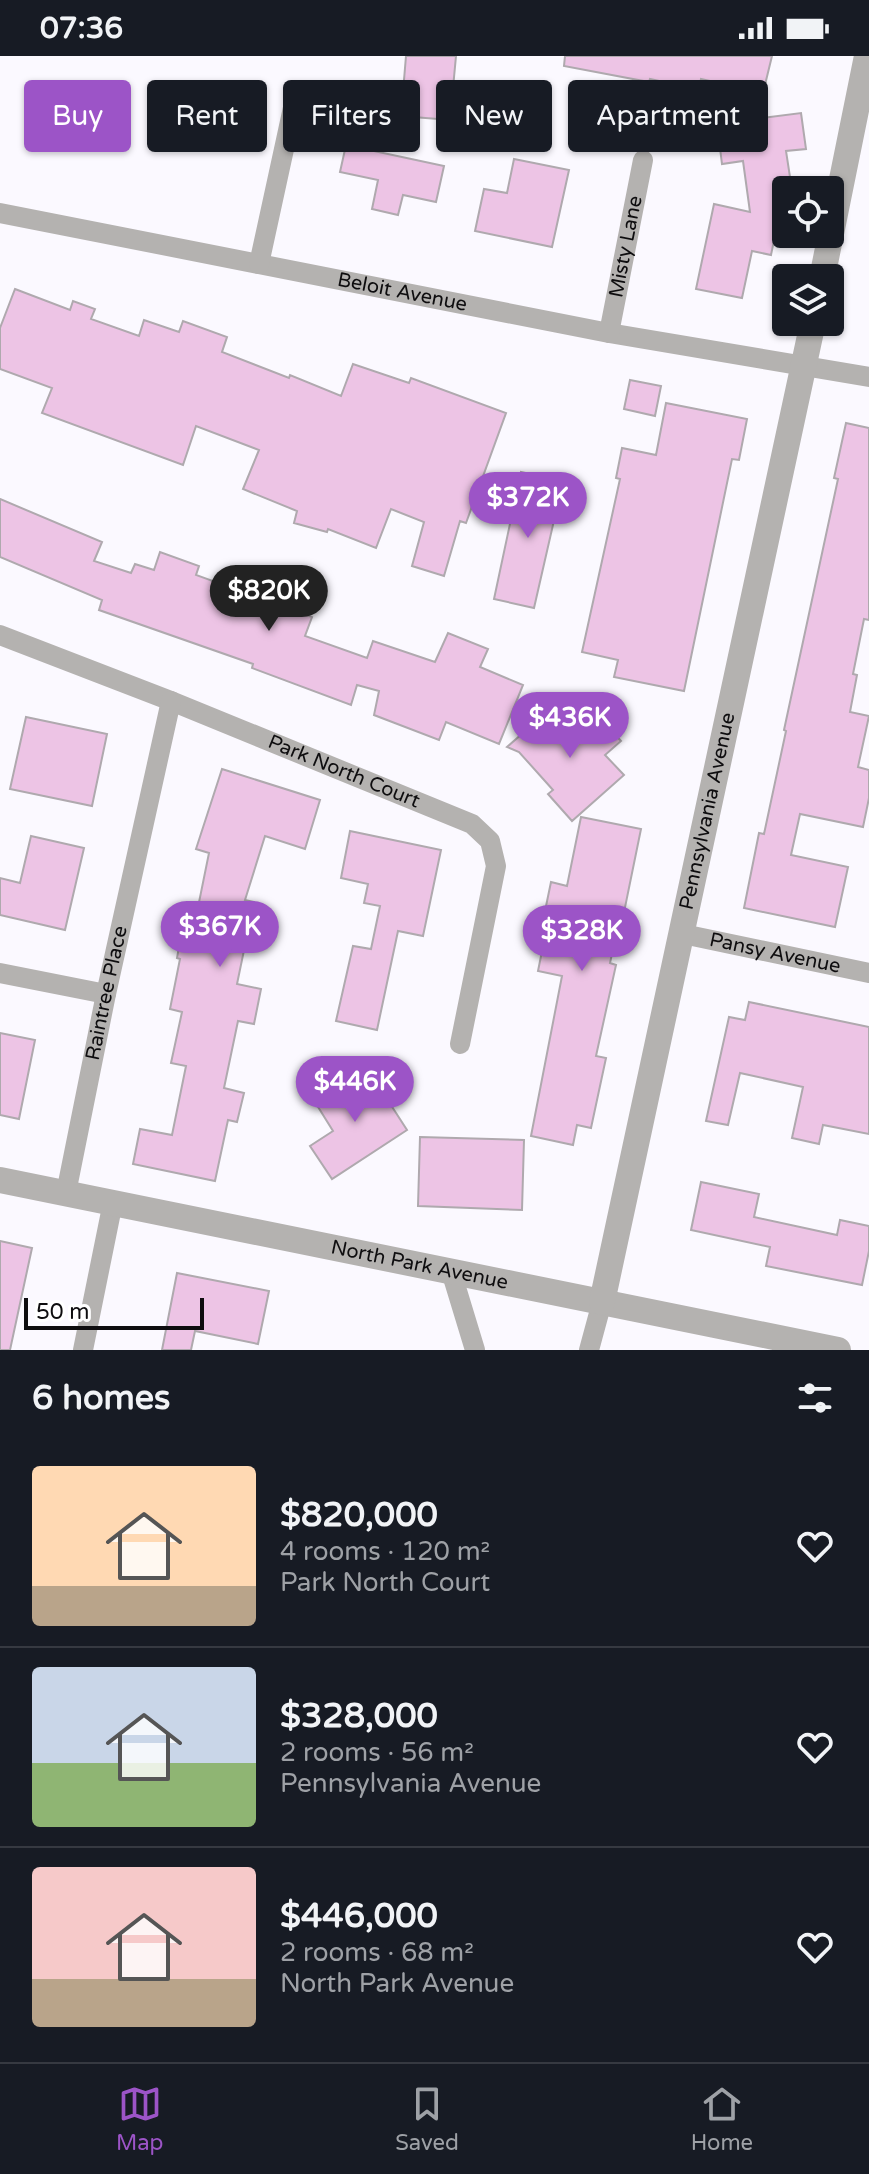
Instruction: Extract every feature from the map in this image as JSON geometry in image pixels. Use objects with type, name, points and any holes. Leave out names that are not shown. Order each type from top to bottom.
[{"type":"street","points":[[825,264],[867,56]]},
{"type":"street","points":[[259,264],[283,152]]},
{"type":"street","name":"Misty Lane","points":[[609,333],[643,160]]},
{"type":"street","name":"Beloit Avenue","points":[[0,213],[609,333],[869,377]]},
{"type":"street","name":"Pennsylvania Avenue","points":[[602,1302],[810,336]]},
{"type":"street","name":"Park North Court","points":[[0,635],[472,824],[490,841],[496,866],[460,1044]]},
{"type":"street","name":"Raintree Place","points":[[66,1193],[106,994],[171,701]]},
{"type":"street","name":"Pansy Avenue","points":[[683,934],[869,973]]},
{"type":"street","points":[[0,973],[106,994]]},
{"type":"street","name":"North Park Avenue","points":[[0,1180],[838,1350]]},
{"type":"street","points":[[83,1350],[113,1202]]},
{"type":"street","points":[[451,1271],[475,1350]]},
{"type":"street","points":[[589,1350],[602,1302]]},
{"type":"building","points":[[406,56],[456,56],[454,80],[436,80],[436,119],[420,118],[420,80],[404,80]]},
{"type":"building","points":[[565,56],[772,56],[766,80],[638,80],[564,66]]},
{"type":"building","points":[[801,113],[806,149],[786,151],[790,176],[772,176],[771,255],[752,251],[742,298],[696,289],[714,204],[750,212],[743,161],[722,164],[720,152],[768,152],[768,117]]},
{"type":"building","points":[[344,152],[379,152],[444,166],[436,202],[403,195],[398,215],[372,209],[378,180],[340,172]]},
{"type":"building","points":[[514,159],[569,170],[552,247],[475,231],[484,189],[507,193]]},
{"type":"building","points":[[15,289],[70,310],[73,301],[95,309],[91,319],[139,336],[144,320],[179,332],[183,321],[227,337],[222,352],[341,396],[353,364],[409,383],[411,378],[506,413],[466,523],[460,521],[444,576],[412,566],[424,522],[391,509],[376,548],[328,529],[327,532],[294,523],[297,511],[243,489],[259,450],[196,426],[183,465],[42,413],[52,388],[0,369],[0,328]]},
{"type":"building","points":[[630,380],[661,386],[655,416],[624,409]]},
{"type":"building","points":[[666,403],[747,419],[739,460],[732,459],[684,691],[614,677],[618,660],[582,652],[620,479],[616,478],[622,448],[656,455]]},
{"type":"building","points":[[846,423],[869,428],[869,620],[864,619],[853,674],[857,675],[850,712],[869,716],[858,767],[869,770],[869,798],[863,827],[800,814],[791,855],[848,867],[835,927],[744,908],[759,833],[764,834],[786,731],[838,479],[834,478]]},
{"type":"building","points":[[521,472],[563,481],[534,608],[494,599]]},
{"type":"building","points":[[0,499],[102,542],[94,561],[131,573],[135,564],[154,570],[160,552],[199,566],[196,575],[312,617],[305,636],[367,658],[373,641],[435,662],[448,633],[488,649],[480,667],[523,685],[499,744],[446,722],[439,740],[374,715],[379,691],[357,685],[351,705],[252,668],[253,664],[99,610],[102,600],[0,557]]},
{"type":"building","points":[[556,704],[585,736],[603,721],[621,741],[605,755],[624,775],[572,821],[548,794],[553,790],[519,752],[507,747]]},
{"type":"building","points":[[26,717],[107,734],[92,806],[10,789]]},
{"type":"building","points":[[222,769],[320,800],[305,849],[265,836],[245,900],[254,902],[237,984],[261,989],[254,1024],[238,1021],[224,1088],[244,1093],[237,1122],[228,1120],[215,1181],[133,1164],[140,1129],[172,1135],[186,1066],[171,1063],[182,1012],[170,1009],[184,920],[195,922],[209,853],[196,849]]},
{"type":"building","points":[[581,817],[641,829],[621,927],[618,926],[610,963],[616,965],[596,1056],[606,1058],[591,1128],[577,1125],[573,1145],[531,1136],[562,976],[538,971],[550,912],[545,911],[551,882],[567,886]]},
{"type":"building","points":[[350,831],[441,850],[423,936],[398,931],[377,1030],[336,1021],[353,946],[371,949],[380,906],[364,903],[368,884],[341,878]]},
{"type":"building","points":[[31,836],[84,848],[65,930],[0,915],[0,878],[20,883]]},
{"type":"building","points":[[749,1002],[869,1027],[869,1134],[823,1125],[819,1144],[792,1138],[803,1087],[740,1073],[728,1125],[706,1121],[729,1017],[745,1020]]},
{"type":"building","points":[[0,1033],[35,1040],[19,1119],[0,1115]]},
{"type":"building","points":[[367,1068],[407,1130],[332,1179],[310,1146],[333,1131],[315,1102]]},
{"type":"building","points":[[420,1137],[524,1140],[522,1210],[418,1206]]},
{"type":"building","points":[[701,1182],[759,1194],[754,1217],[837,1235],[840,1220],[869,1226],[869,1251],[862,1285],[766,1266],[770,1247],[691,1230]]},
{"type":"building","points":[[0,1241],[32,1248],[10,1350],[0,1350]]},
{"type":"building","points":[[177,1273],[269,1291],[258,1344],[195,1331],[191,1350],[162,1350]]}]
